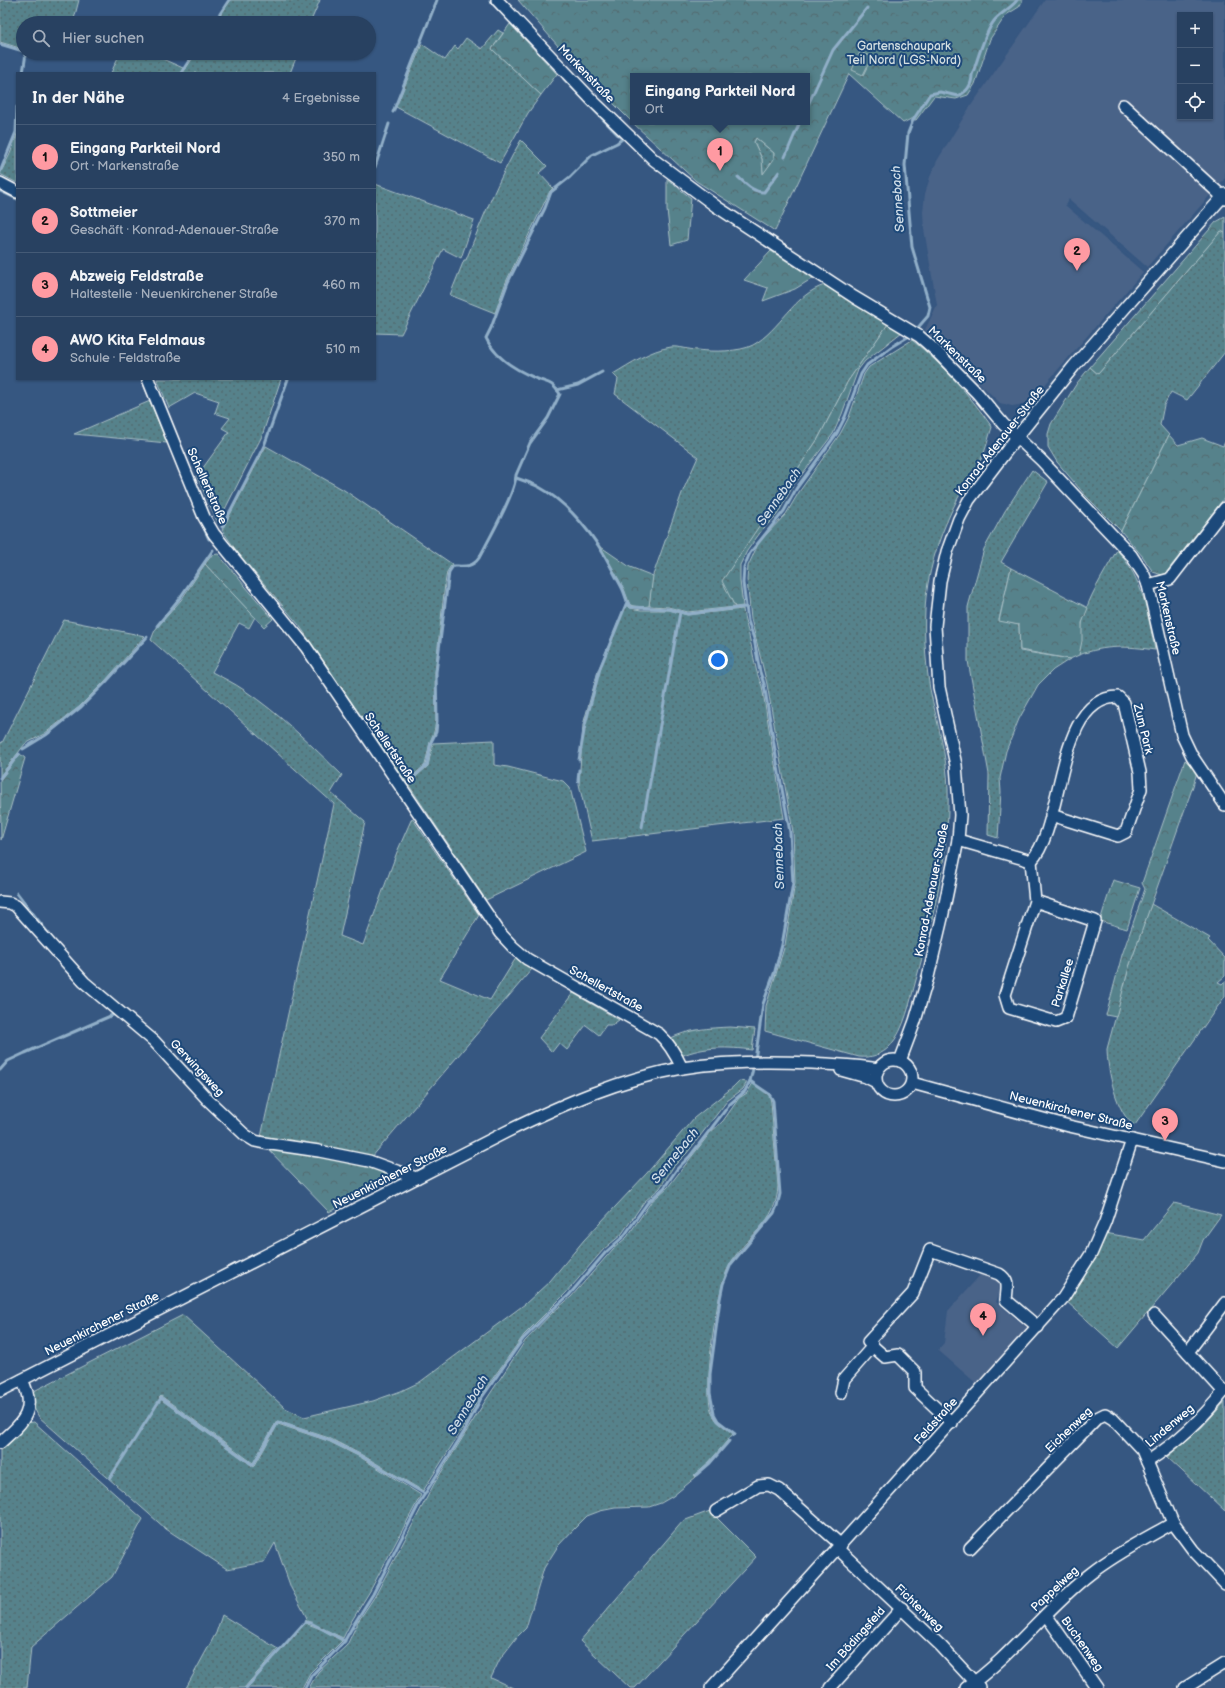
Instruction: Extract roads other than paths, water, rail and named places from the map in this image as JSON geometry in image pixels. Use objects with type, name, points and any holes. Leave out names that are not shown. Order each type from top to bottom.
[{"type":"street","name":"Markenstraße","points":[[497,0],[593,102],[654,160],[717,207],[854,298],[919,336],[950,364],[1003,424],[1041,460],[1131,554],[1144,575],[1148,585],[1182,735],[1192,756],[1225,805]]},
{"type":"street","name":"Konrad-Adenauer-Straße","points":[[900,1060],[915,1021],[928,977],[958,840],[960,815],[956,765],[939,688],[935,626],[940,581],[947,552],[959,519],[969,500],[1074,366],[1224,197],[1123,105]]},
{"type":"street","points":[[0,184],[16,192]]},
{"type":"street","name":"Schellertstraße","points":[[148,380],[204,517],[214,534],[306,647],[500,933],[527,959],[659,1034],[666,1040],[682,1068]]},
{"type":"street","points":[[1148,585],[1170,579],[1225,508]]},
{"type":"street","name":"Zum Park","points":[[1031,861],[1038,854],[1077,725],[1088,710],[1096,704],[1104,699],[1118,697],[1124,703],[1140,772],[1141,789],[1126,832],[1118,836],[1051,815]]},
{"type":"street","points":[[958,840],[1031,861]]},
{"type":"street","name":"Parkallee","points":[[1031,861],[1035,900],[1005,995],[1009,1008],[1056,1022],[1066,1018],[1095,921],[1035,900]]},
{"type":"street","name":"Gerwingsweg","points":[[0,902],[10,903],[16,906],[84,982],[154,1041],[208,1100],[245,1135],[255,1141],[264,1143],[319,1151],[369,1161],[416,1178]]},
{"type":"street","points":[[900,1060],[908,1065],[912,1074],[912,1083],[908,1090],[902,1095],[894,1097],[886,1095],[879,1090],[876,1082],[878,1069],[887,1061],[900,1060]]},
{"type":"street","name":"Neuenkirchener Straße","points":[[0,1390],[416,1178],[572,1101],[614,1085],[682,1068],[748,1062],[815,1064],[878,1069]]},
{"type":"street","name":"Neuenkirchener Straße","points":[[815,1064],[848,1071],[876,1082]]},
{"type":"street","name":"Neuenkirchener Straße","points":[[912,1083],[1069,1126],[1225,1161]]},
{"type":"street","name":"Feldstraße","points":[[711,1688],[952,1423],[1063,1298],[1091,1254],[1105,1222],[1132,1140]]},
{"type":"street","points":[[952,1423],[915,1388],[915,1372],[898,1355],[885,1357],[868,1342],[913,1292],[930,1250],[1004,1277],[1007,1283],[1006,1300],[1038,1327]]},
{"type":"street","points":[[1188,1352],[1225,1303]]},
{"type":"street","points":[[1154,1315],[1224,1391]]},
{"type":"street","points":[[841,1393],[844,1379],[873,1346]]},
{"type":"street","points":[[0,1443],[22,1421],[27,1410],[29,1401],[28,1392],[22,1380]]},
{"type":"street","name":"Lindenweg","points":[[1147,1462],[1180,1438],[1194,1425],[1224,1391]]},
{"type":"street","name":"Eichenweg","points":[[970,1548],[1097,1418],[1105,1414],[1113,1419],[1142,1450],[1173,1523],[1193,1550],[1225,1584]]},
{"type":"street","name":"Fichtenweg","points":[[716,1511],[758,1486],[769,1485],[779,1490],[902,1608],[974,1686]]},
{"type":"street","name":"Pappelweg","points":[[974,1686],[1089,1575],[1113,1557],[1173,1523]]},
{"type":"street","name":"Im Bödingsfeld","points":[[830,1688],[902,1608]]},
{"type":"street","name":"Buchenweg","points":[[1046,1615],[1097,1688]]},
{"type":"street","points":[[1185,1688],[1225,1663]]},
{"type":"waterway","points":[[219,16],[229,0]]},
{"type":"waterway","points":[[393,112],[437,0]]},
{"type":"waterway","name":"Sennebach","points":[[915,331],[928,316],[930,307],[912,247],[905,165],[908,133],[913,120],[930,94],[940,92],[958,96],[964,93],[971,82],[972,75],[990,26],[1017,0]]},
{"type":"waterway","points":[[490,1],[558,72]]},
{"type":"waterway","points":[[810,100],[833,50],[867,8]]},
{"type":"waterway","points":[[0,44],[16,49]]},
{"type":"waterway","points":[[23,72],[25,60]]},
{"type":"waterway","points":[[182,72],[189,60]]},
{"type":"waterway","points":[[407,783],[427,765],[431,742],[436,732],[436,672],[449,572],[453,566],[471,565],[479,558],[507,504],[515,483],[516,475],[530,443],[548,418],[560,394],[551,384],[528,375],[500,357],[486,338],[508,282],[545,208],[551,192],[570,177],[592,155],[622,139],[564,79]]},
{"type":"waterway","points":[[376,164],[389,124]]},
{"type":"waterway","points":[[785,157],[799,125]]},
{"type":"waterway","points":[[0,172],[16,132]]},
{"type":"waterway","points":[[738,177],[753,189],[764,192],[779,172]]},
{"type":"waterway","points":[[0,191],[16,199]]},
{"type":"waterway","name":"Sennebach","points":[[755,1060],[763,1004],[775,971],[782,945],[793,883],[790,832],[764,684],[760,672],[754,639],[748,621],[743,583],[744,567],[750,553],[784,511],[796,489],[837,433],[845,417],[861,374],[867,365],[891,347],[911,335]]},
{"type":"waterway","points":[[557,390],[578,385],[602,372]]},
{"type":"waterway","points":[[142,380],[158,417]]},
{"type":"waterway","points":[[222,527],[264,446],[288,380]]},
{"type":"waterway","points":[[516,478],[531,483],[550,494],[561,502],[581,523],[606,558],[622,587],[628,604],[631,607],[669,609],[688,614],[746,607]]},
{"type":"waterway","points":[[203,526],[209,539]]},
{"type":"waterway","points":[[157,626],[179,599],[213,550]]},
{"type":"waterway","points":[[579,760],[585,725],[600,668],[627,602]]},
{"type":"waterway","points":[[642,827],[680,612]]},
{"type":"waterway","points":[[23,749],[46,735],[81,707],[147,637]]},
{"type":"waterway","points":[[0,778],[19,754]]},
{"type":"waterway","points":[[578,781],[579,770]]},
{"type":"waterway","points":[[17,893],[51,937]]},
{"type":"waterway","points":[[0,1070],[8,1061],[115,1014]]},
{"type":"waterway","name":"Sennebach","points":[[305,1688],[311,1676],[344,1642],[373,1594],[421,1500],[464,1432],[480,1400],[523,1339],[569,1295],[606,1252],[624,1236],[648,1202],[664,1188],[677,1169],[690,1156],[730,1104],[745,1091],[750,1081],[754,1065]]},
{"type":"waterway","points":[[734,1435],[735,1434],[718,1421],[714,1414],[710,1393],[710,1374],[720,1299],[723,1284],[731,1264],[774,1213],[780,1194],[773,1101],[769,1094],[750,1081]]},
{"type":"waterway","points":[[110,1478],[161,1398],[253,1465],[278,1422],[329,1440],[361,1456],[425,1494]]},
{"type":"waterway","points":[[696,1475],[710,1463],[729,1441]]},
{"type":"waterway","points":[[246,1688],[305,1622],[311,1623],[345,1641]]},
{"type":"place","name":"Eingang Parkteil Nord","points":[[720,171]]},
{"type":"place","name":"Sottmeier","points":[[1077,271]]},
{"type":"place","name":"Abzweig Feldstraße","points":[[1165,1141]]},
{"type":"place","name":"AWO Kita Feldmaus","points":[[983,1336]]},
{"type":"park label","name":"Gartenschaupark Teil Nord (LGS-Nord)","points":[[904,53]]}]
